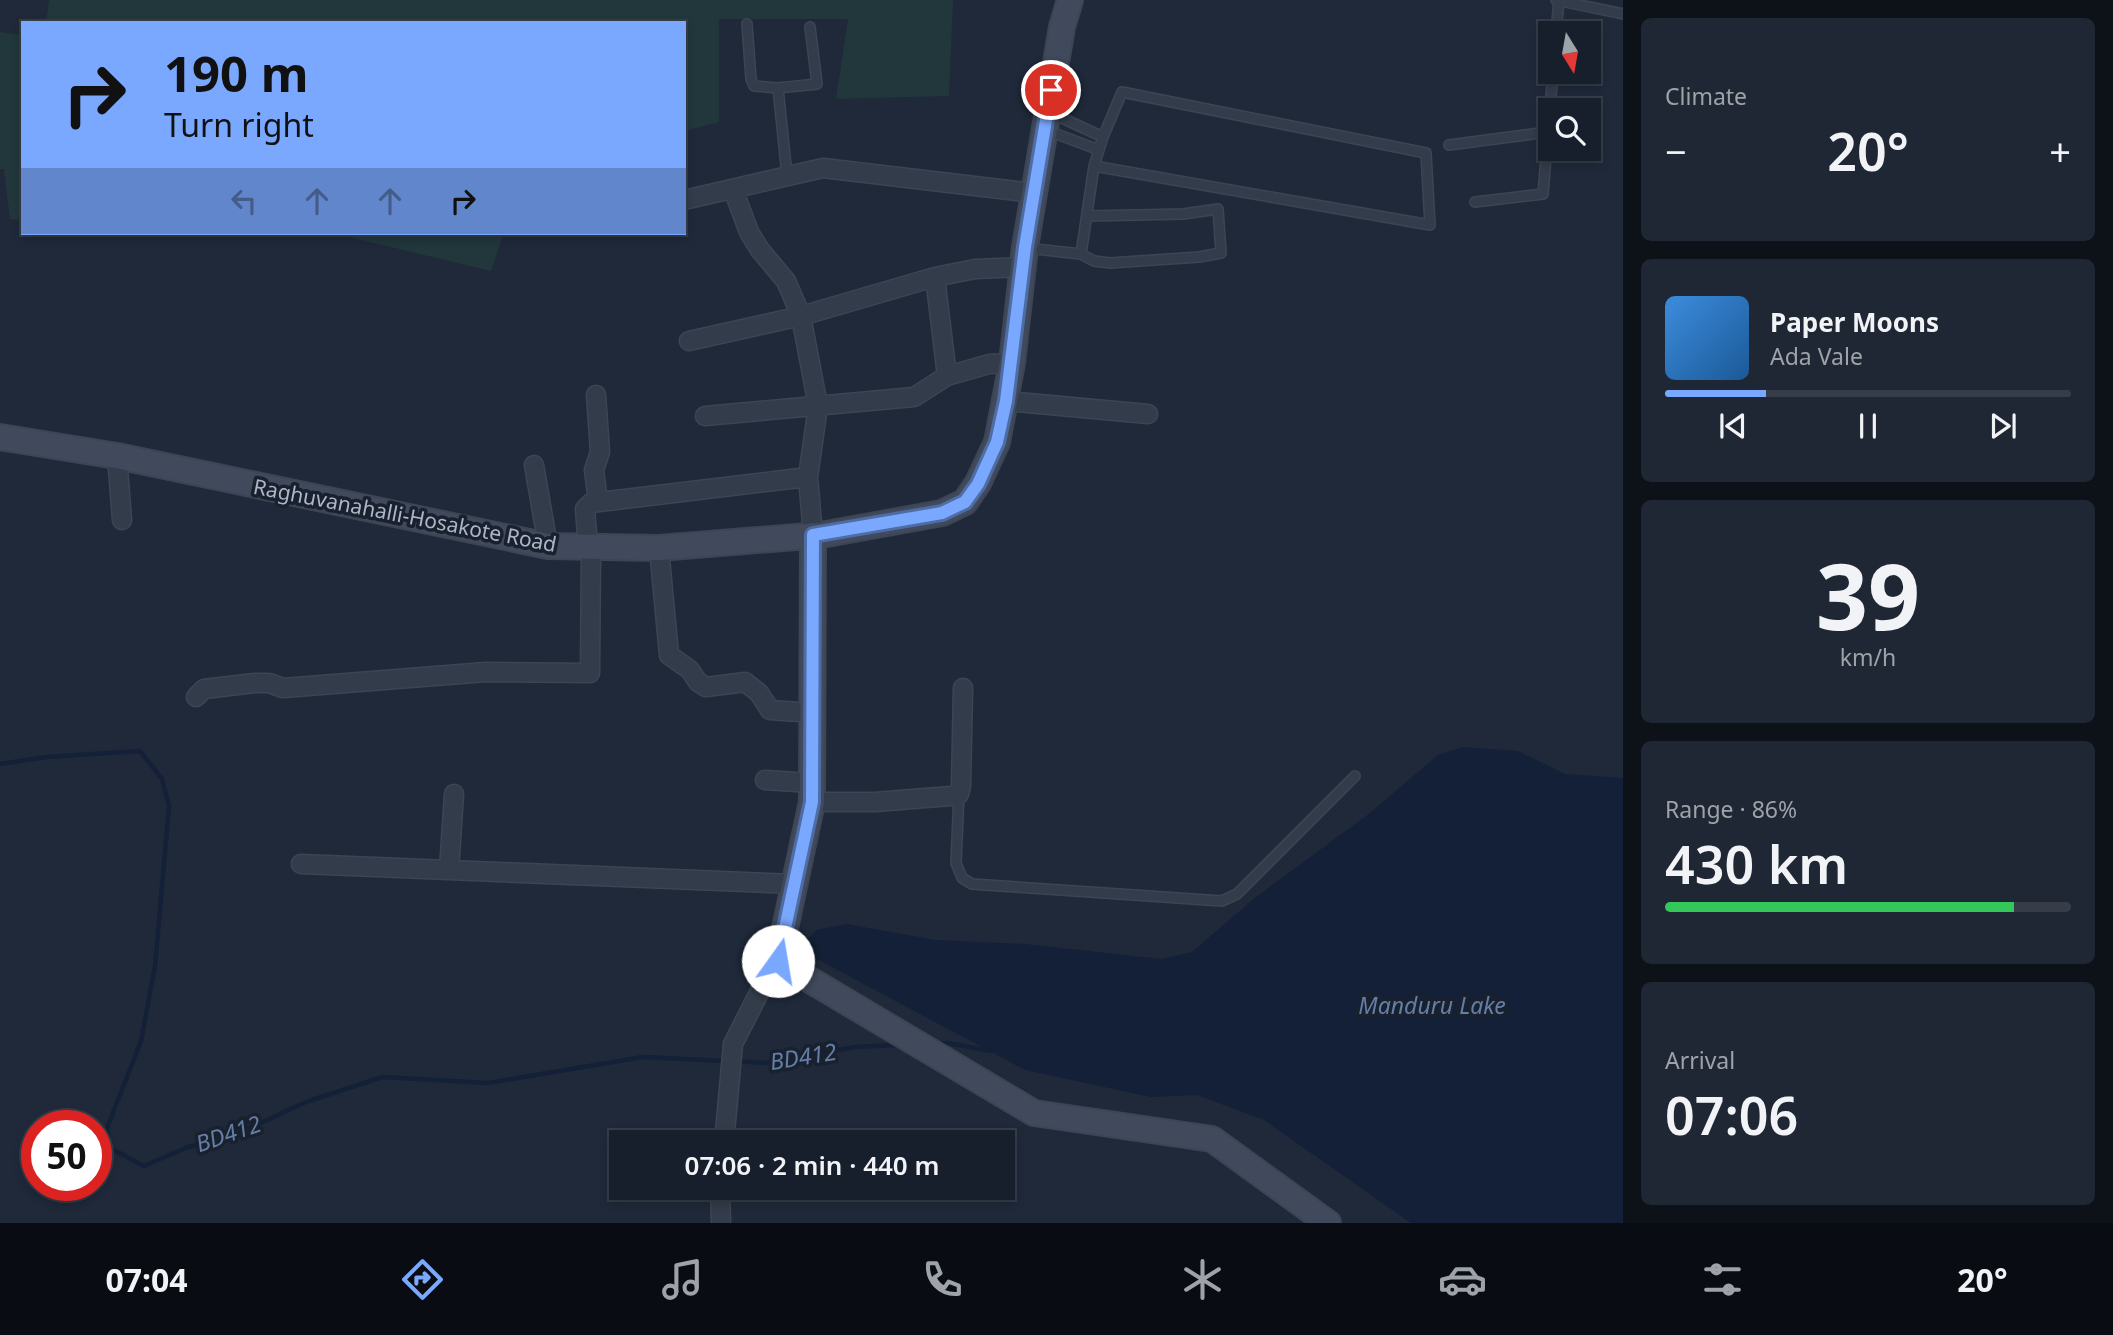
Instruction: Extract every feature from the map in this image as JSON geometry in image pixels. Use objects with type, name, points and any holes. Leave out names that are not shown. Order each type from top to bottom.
[{"type":"main road","name":"Raghuvanahalli-Hosakote Road","points":[[0,437],[117,456],[548,547],[659,548],[813,535],[942,513],[965,502],[978,484],[997,442],[1012,363],[1034,193],[1062,27],[1070,0]]},
{"type":"main road","points":[[813,535],[810,713],[812,793],[778,961],[1034,1113],[1212,1139],[1328,1223]]},
{"type":"street","points":[[686,200],[823,168],[1034,193]]},
{"type":"street","points":[[733,189],[749,232],[786,281],[801,316],[818,406],[808,477],[813,535]]},
{"type":"street","points":[[689,341],[801,316],[935,277],[1024,257]]},
{"type":"street","points":[[935,277],[947,376]]},
{"type":"street","points":[[705,416],[914,397],[947,376],[989,364],[1012,363]]},
{"type":"street","points":[[596,395],[600,452],[594,470],[598,502]]},
{"type":"street","points":[[1006,401],[1149,414]]},
{"type":"street","points":[[117,456],[122,520]]},
{"type":"street","points":[[534,465],[548,547]]},
{"type":"street","points":[[196,697],[204,689],[254,683],[269,683],[283,688],[486,672],[590,673],[590,548],[585,509],[588,505],[808,477]]},
{"type":"street","points":[[659,548],[669,655],[690,670],[698,682],[706,687],[745,682],[758,693],[770,710],[810,713]]},
{"type":"street","points":[[765,780],[812,793],[875,802],[959,794],[963,688]]},
{"type":"street","points":[[449,870],[454,794]]},
{"type":"street","points":[[302,864],[795,884]]},
{"type":"street","points":[[725,1130],[733,1044],[778,961]]},
{"type":"street","points":[[720,1200],[721,1223]]},
{"type":"lane","points":[[1556,21],[1557,0],[1623,14]]},
{"type":"lane","points":[[747,24],[751,79],[754,86],[778,88],[817,84],[810,27]]},
{"type":"lane","points":[[778,88],[787,176]]},
{"type":"lane","points":[[1081,254],[1094,166],[1122,92],[1426,153],[1430,225],[1094,166]]},
{"type":"lane","points":[[1046,121],[1103,137]]},
{"type":"lane","points":[[1046,121],[1099,150]]},
{"type":"lane","points":[[1449,145],[1538,133]]},
{"type":"lane","points":[[1475,202],[1543,194],[1546,161]]},
{"type":"lane","points":[[1024,257],[1081,254],[1094,261],[1110,262],[1199,257],[1221,253],[1218,209],[1183,214],[1087,216]]},
{"type":"lane","points":[[959,794],[956,863],[962,878],[972,884],[1222,901],[1237,894],[1355,776]]},
{"type":"green space","points":[[49,0],[953,0],[949,96],[836,99],[848,19],[719,19],[719,122],[686,130],[686,21],[46,21]]},
{"type":"green space","points":[[0,32],[21,35],[21,220],[10,219],[4,169],[0,169]]},
{"type":"green space","points":[[340,235],[503,235],[491,271]]},
{"type":"water","name":"Manduru Lake","points":[[1463,747],[1518,751],[1565,774],[1623,778],[1623,1223],[1411,1223],[1264,1120],[1197,1095],[1151,1097],[1025,1070],[813,957],[807,941],[816,930],[846,924],[936,940],[1025,944],[1161,959],[1192,952],[1256,897],[1370,813],[1438,755]]},
{"type":"waterway","name":"BD412","points":[[0,764],[47,757],[140,751],[162,779],[169,806],[155,966],[141,1041],[107,1128],[110,1148],[144,1166],[188,1147],[226,1139],[306,1102],[382,1077],[488,1083],[643,1057],[726,1061]]},
{"type":"waterway","name":"BD412","points":[[936,1044],[948,1043],[990,1051]]},
{"type":"waterway","name":"BD412","points":[[735,1061],[764,1063],[856,1047],[897,1045]]},
{"type":"route","points":[[778,961],[812,802],[813,535],[942,513],[965,502],[978,484],[997,442],[1006,401],[1025,247],[1051,90]]}]
